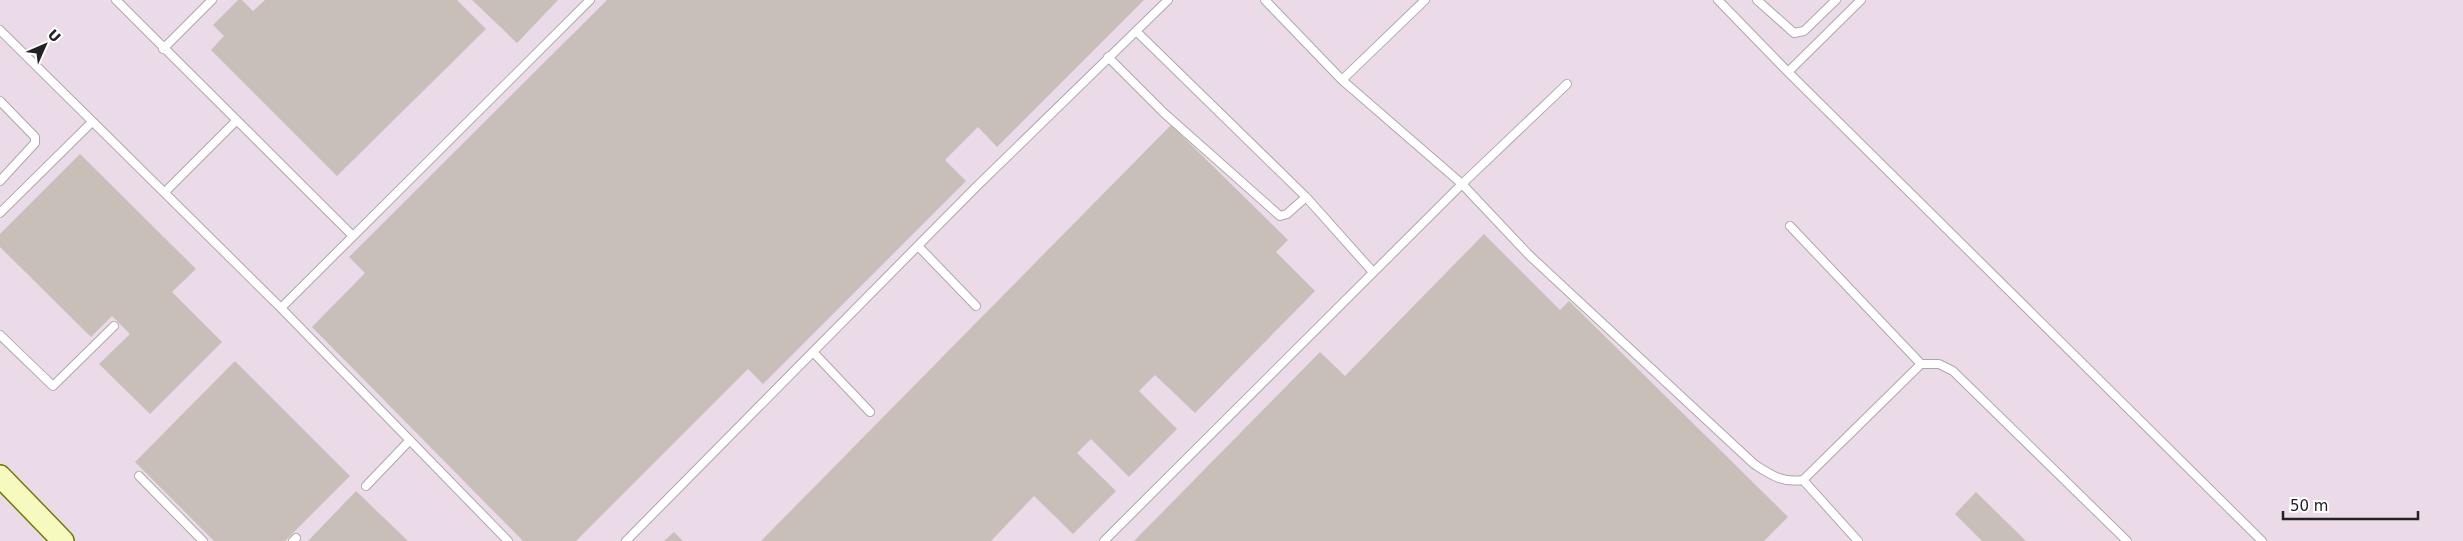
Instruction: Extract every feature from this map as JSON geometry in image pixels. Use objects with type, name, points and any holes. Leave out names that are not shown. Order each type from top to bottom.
[{"type":"street","points":[[0,476],[63,541]]},
{"type":"lane","points":[[116,0],[163,49],[353,236]]},
{"type":"lane","points":[[163,49],[212,0]]},
{"type":"lane","points":[[281,308],[590,0]]},
{"type":"lane","points":[[626,541],[919,247],[975,188],[1168,0]]},
{"type":"lane","points":[[1265,0],[1342,80],[1462,184],[1529,255],[1754,464],[1777,479],[1791,482],[1803,480],[1921,364],[1939,364],[1953,371],[2127,541]]},
{"type":"lane","points":[[1342,80],[1426,0]]},
{"type":"lane","points":[[1718,0],[1788,72],[2262,541]]},
{"type":"lane","points":[[1757,0],[1794,33],[1804,31],[1836,0]]},
{"type":"lane","points":[[1788,72],[1861,0]]},
{"type":"lane","points":[[0,30],[281,308],[508,541]]},
{"type":"lane","points":[[1136,32],[1306,197],[1373,272]]},
{"type":"lane","points":[[1108,57],[1164,113],[1280,216],[1287,214],[1306,197]]},
{"type":"lane","points":[[1104,541],[1462,184],[1567,84]]},
{"type":"lane","points":[[0,101],[35,137],[35,143],[0,181]]},
{"type":"lane","points":[[165,192],[236,121]]},
{"type":"lane","points":[[0,213],[92,122]]},
{"type":"lane","points":[[1790,226],[1921,364]]},
{"type":"lane","points":[[919,247],[976,306]]},
{"type":"lane","points":[[0,335],[53,386],[114,326]]},
{"type":"lane","points":[[814,353],[870,412]]},
{"type":"lane","points":[[366,486],[410,440]]},
{"type":"lane","points":[[139,476],[203,541]]},
{"type":"lane","points":[[1803,480],[1856,540]]},
{"type":"shaded area","points":[[0,0],[2463,0],[2463,541],[0,541]]},
{"type":"building","points":[[238,0],[242,0],[253,11],[265,0],[457,0],[486,29],[337,176],[211,50],[224,36],[213,25]]},
{"type":"building","points":[[472,0],[558,0],[517,43]]},
{"type":"building","points":[[607,0],[1144,0],[997,147],[978,127],[945,160],[966,181],[763,384],[748,369],[576,541],[523,541],[312,327],[365,273],[349,257]]},
{"type":"building","points":[[1171,125],[1288,240],[1276,252],[1315,291],[1195,413],[1155,375],[1139,391],[1177,429],[1129,477],[1091,439],[1077,453],[1116,491],[1073,534],[1034,496],[991,541],[761,541]]},
{"type":"building","points":[[80,154],[196,269],[172,292],[222,342],[150,414],[99,364],[130,334],[112,316],[91,337],[0,247],[0,234]]},
{"type":"building","points":[[1484,234],[1560,310],[1569,301],[1788,517],[1764,541],[1134,541],[1320,352],[1345,376]]},
{"type":"building","points":[[235,361],[350,476],[285,541],[214,541],[135,462]]},
{"type":"building","points":[[356,491],[408,541],[308,541]]},
{"type":"building","points":[[1976,492],[2026,541],[1982,541],[1955,514]]},
{"type":"building","points":[[674,532],[683,541],[664,541]]}]
